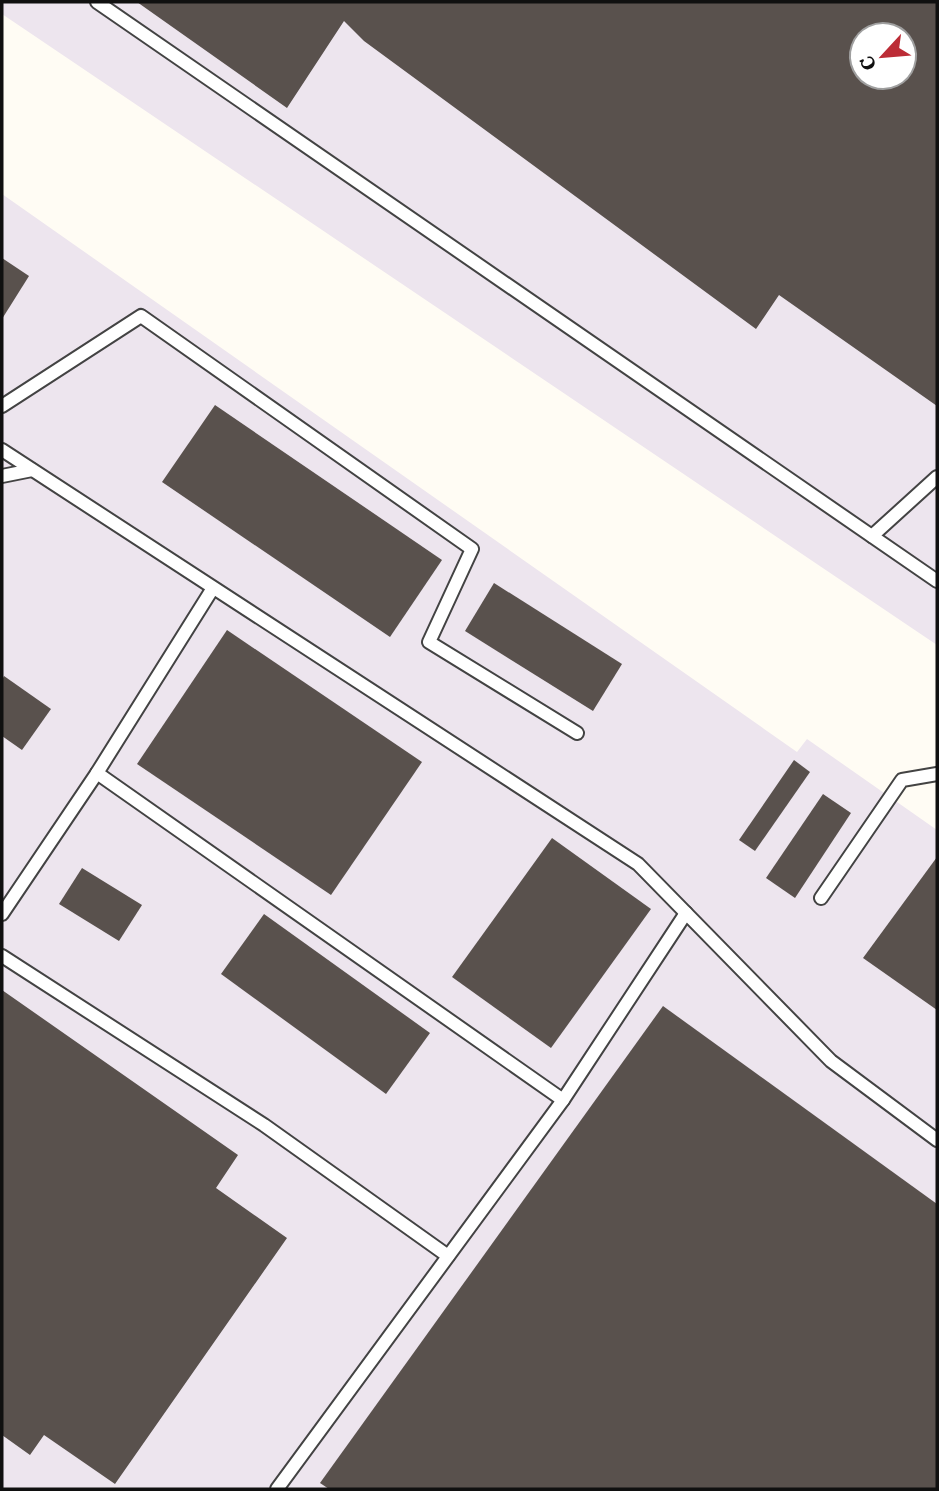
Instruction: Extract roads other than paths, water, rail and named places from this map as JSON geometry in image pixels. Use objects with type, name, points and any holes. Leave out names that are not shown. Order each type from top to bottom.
[{"type":"lane","points":[[97,2],[937,581]]},
{"type":"lane","points":[[2,406],[141,316],[472,549],[429,642],[578,733]]},
{"type":"lane","points":[[2,450],[638,864],[831,1060],[937,1140]]},
{"type":"lane","points":[[2,476],[32,470]]},
{"type":"lane","points":[[872,536],[937,477]]},
{"type":"lane","points":[[2,914],[97,774],[214,587]]},
{"type":"lane","points":[[97,774],[563,1100]]},
{"type":"lane","points":[[821,898],[902,780],[937,774]]},
{"type":"lane","points":[[277,1489],[563,1100],[686,913]]},
{"type":"lane","points":[[2,956],[264,1125],[448,1256]]}]
